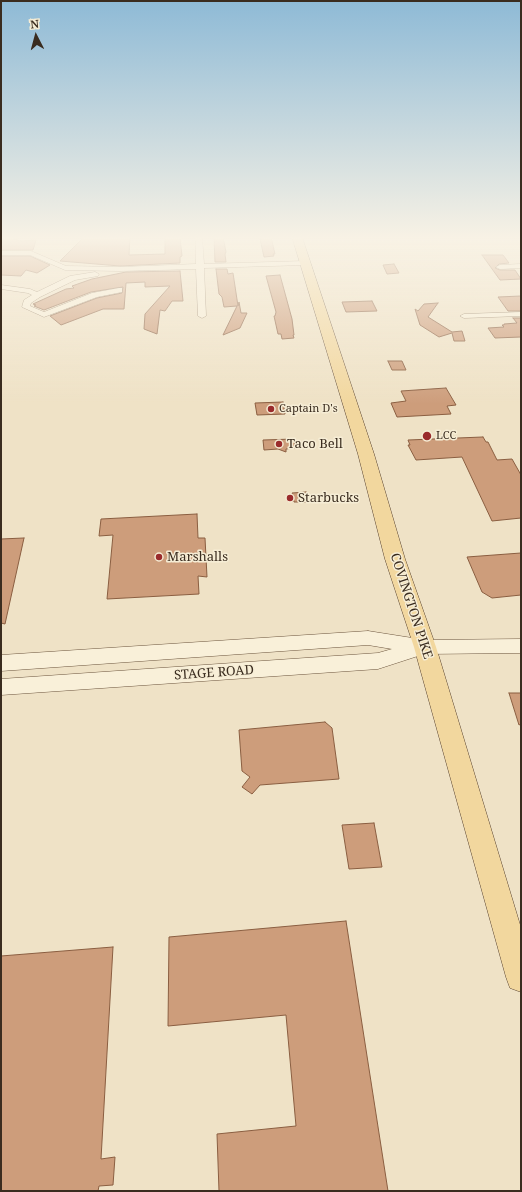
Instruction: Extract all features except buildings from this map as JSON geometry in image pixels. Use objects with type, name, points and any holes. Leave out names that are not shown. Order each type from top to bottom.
[{"type":"main road","name":"COVINGTON PIKE","points":[[314,293],[366,454],[395,559],[425,647],[521,977]]},
{"type":"main road","name":"STAGE ROAD","points":[[1,663],[368,638],[425,647],[521,646]]},
{"type":"main road","name":"STAGE ROAD","points":[[1,687],[378,661],[425,647]]},
{"type":"street","points":[[40,293],[27,302],[26,307],[44,315],[95,295],[106,293]]},
{"type":"street","points":[[201,293],[202,316]]},
{"type":"street","points":[[464,316],[521,314]]},
{"type":"place","name":"Captain D's","points":[[271,409]]},
{"type":"place","name":"LCC","points":[[427,436]]},
{"type":"place","name":"Taco Bell","points":[[279,444]]},
{"type":"place","name":"Starbucks","points":[[290,498]]},
{"type":"place","name":"Marshalls","points":[[159,557]]}]
